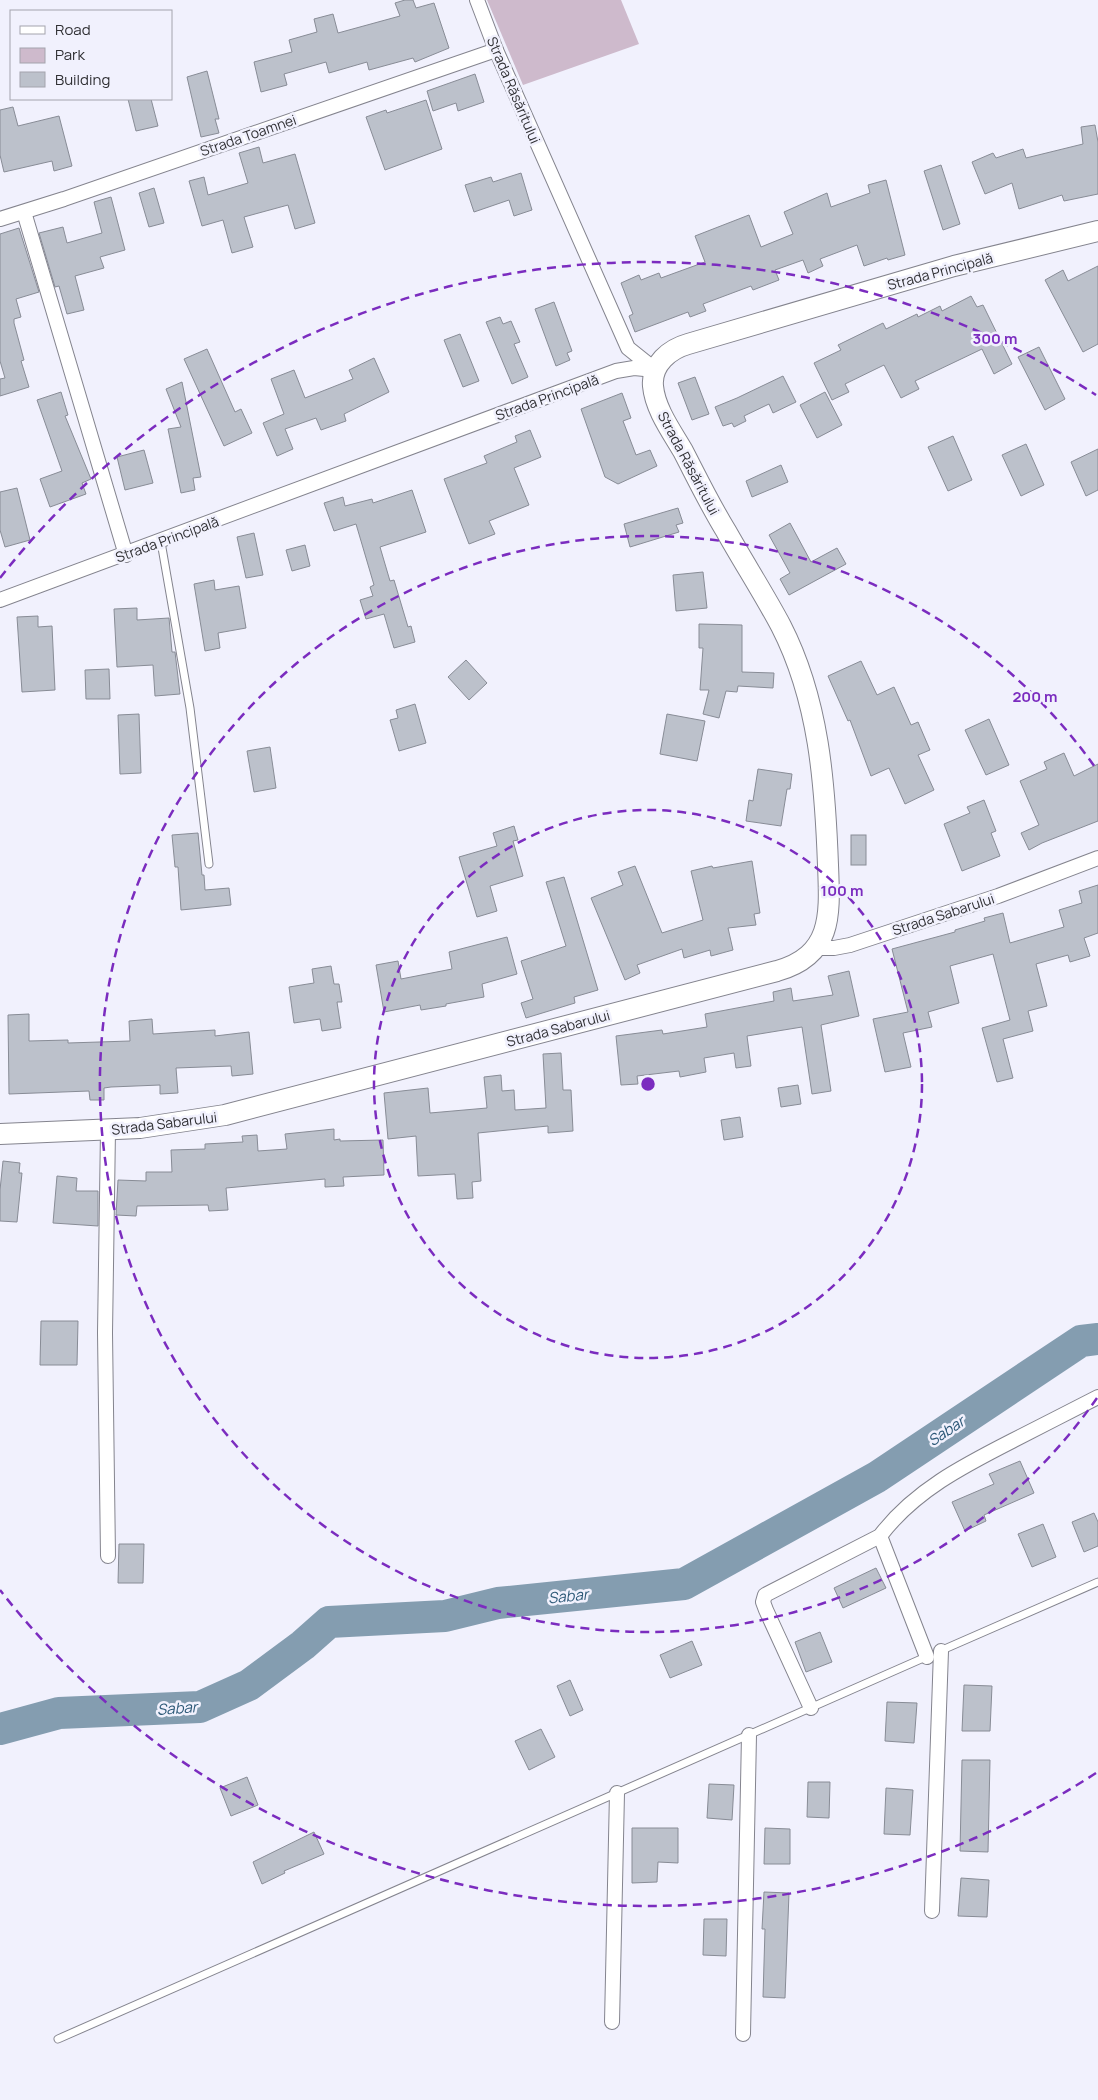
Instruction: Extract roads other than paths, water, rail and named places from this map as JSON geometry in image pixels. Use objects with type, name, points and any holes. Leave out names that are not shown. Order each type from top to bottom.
[{"type":"main road","name":"Strada Principală","points":[[656,370],[664,357],[682,346],[954,266],[1098,231]]},
{"type":"main road","name":"Strada Răsăritului","points":[[656,370],[653,384],[659,408],[724,530],[782,627],[809,698],[822,764],[829,880],[827,921],[817,948]]},
{"type":"main road","name":"Strada Sabarului","points":[[0,1134],[108,1130],[181,1123],[244,1110],[777,971],[802,961],[817,948]]},
{"type":"street","name":"Strada Răsăritului","points":[[477,0],[496,50],[628,348],[656,370]]},
{"type":"street","name":"Strada Toamnei","points":[[0,219],[496,50]]},
{"type":"street","points":[[24,212],[126,554]]},
{"type":"street","name":"Strada Principală","points":[[0,600],[161,542],[616,371],[634,368],[656,370]]},
{"type":"street","name":"Strada Sabarului","points":[[817,948],[834,948],[850,945],[998,896],[1098,858]]},
{"type":"street","points":[[108,1130],[105,1333],[108,1556]]},
{"type":"street","points":[[811,1708],[766,1610],[763,1602],[765,1595],[880,1536],[890,1523],[925,1490],[959,1468],[1098,1397]]},
{"type":"street","points":[[880,1536],[927,1657]]},
{"type":"street","points":[[932,1911],[941,1651]]},
{"type":"street","points":[[743,2034],[749,1735]]},
{"type":"street","points":[[612,2022],[617,1793]]},
{"type":"lane","points":[[161,542],[190,708],[209,864]]},
{"type":"lane","points":[[58,2039],[1098,1582]]},
{"type":"waterway","name":"Sabar","points":[[0,1729],[59,1713],[200,1707],[249,1685],[303,1645],[329,1622],[445,1616],[498,1603],[684,1584],[877,1477],[1081,1341],[1098,1339]]}]
